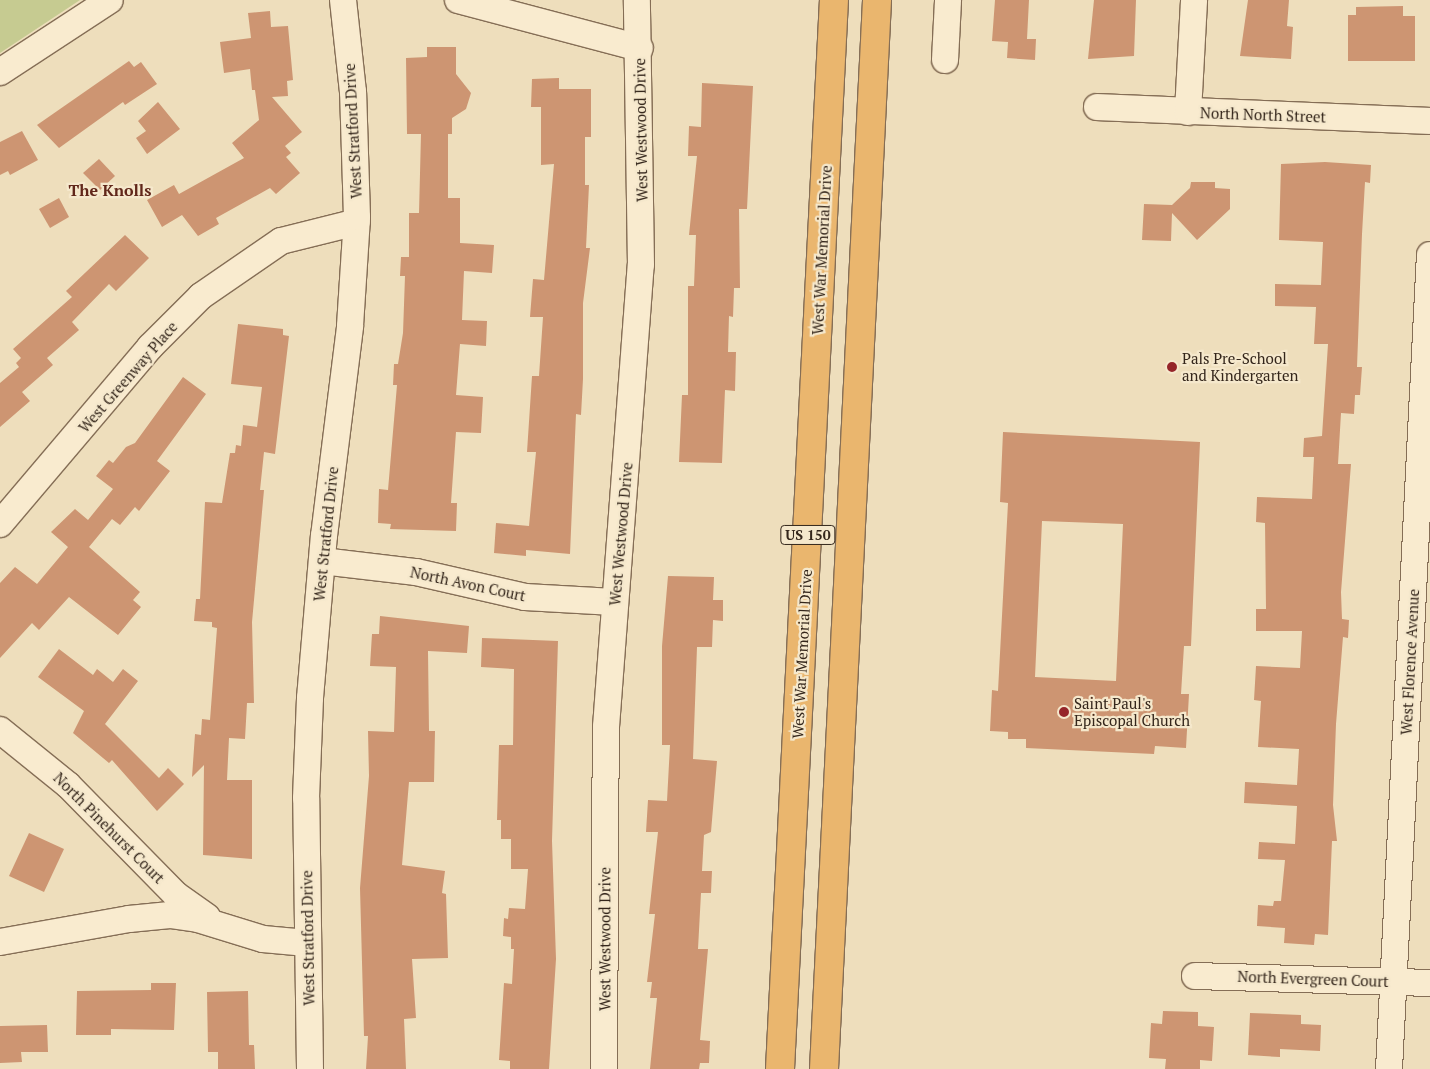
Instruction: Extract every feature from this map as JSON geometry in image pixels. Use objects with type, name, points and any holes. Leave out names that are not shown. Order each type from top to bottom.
[{"type":"highway","name":"West War Memorial Drive","points":[[780,1069],[834,0]]},
{"type":"highway","name":"US 150","points":[[824,1069],[877,0]]},
{"type":"street","points":[[0,72],[110,0]]},
{"type":"street","name":"West Stratford Drive","points":[[310,1069],[308,750],[322,561],[350,334],[356,222],[353,92],[343,0]]},
{"type":"street","points":[[458,0],[640,48]]},
{"type":"street","name":"West Westwood Drive","points":[[604,1069],[606,727],[614,602],[640,284],[640,48],[637,0]]},
{"type":"street","points":[[946,60],[948,0]]},
{"type":"street","points":[[1188,112],[1194,0]]},
{"type":"street","name":"North North Street","points":[[1097,107],[1430,122]]},
{"type":"street","name":"West Greenway Place","points":[[0,524],[150,347],[201,296],[281,241],[356,222]]},
{"type":"street","name":"West Florence Avenue","points":[[1389,1069],[1430,255]]},
{"type":"street","name":"North Avon Court","points":[[322,561],[416,572],[517,596],[614,602]]},
{"type":"street","name":"North Pinehurst Court","points":[[0,730],[68,785],[176,896],[218,925]]},
{"type":"street","points":[[0,942],[161,915],[218,925],[263,939],[308,943]]},
{"type":"street","name":"North Evergreen Court","points":[[1196,976],[1430,983]]},
{"type":"green space","points":[[0,0],[80,0],[0,53]]},
{"type":"building","points":[[995,0],[1029,0],[1027,39],[1036,39],[1035,60],[1007,58],[1008,42],[992,41]]},
{"type":"building","points":[[1094,0],[1136,0],[1134,56],[1088,59]]},
{"type":"building","points":[[1248,0],[1289,0],[1287,26],[1293,27],[1291,59],[1240,56]]},
{"type":"building","points":[[1403,6],[1403,16],[1415,16],[1415,61],[1348,61],[1348,15],[1356,15],[1356,7]]},
{"type":"building","points":[[270,11],[271,27],[288,26],[293,80],[287,81],[288,96],[272,97],[302,132],[285,146],[291,153],[286,157],[300,173],[276,194],[270,188],[216,218],[219,224],[198,236],[182,215],[162,227],[147,200],[174,185],[179,194],[244,158],[232,143],[259,120],[255,90],[252,90],[250,69],[224,73],[220,42],[251,38],[248,13]]},
{"type":"building","points":[[427,47],[456,47],[456,74],[471,93],[466,109],[452,118],[452,134],[448,134],[448,198],[460,198],[460,243],[494,245],[492,273],[464,271],[462,320],[487,321],[486,346],[460,344],[456,395],[483,397],[481,433],[456,432],[451,503],[457,503],[456,531],[390,529],[391,524],[378,523],[379,489],[388,490],[397,385],[393,385],[394,364],[398,364],[403,333],[405,276],[400,276],[401,257],[409,257],[409,213],[419,213],[421,134],[407,134],[406,58],[427,57]]},
{"type":"building","points":[[129,61],[134,67],[141,62],[157,84],[125,105],[123,102],[59,148],[37,125]]},
{"type":"building","points":[[559,78],[559,89],[591,89],[591,137],[585,137],[585,185],[589,185],[586,248],[590,248],[583,303],[583,379],[581,415],[576,414],[570,554],[526,550],[526,556],[494,553],[496,523],[529,526],[536,452],[527,452],[532,376],[539,376],[543,317],[530,317],[533,279],[544,280],[554,164],[541,165],[541,107],[531,107],[532,79]]},
{"type":"building","points":[[702,83],[753,86],[747,209],[739,209],[740,288],[734,288],[733,317],[729,316],[728,352],[736,352],[735,391],[725,390],[722,463],[679,462],[682,395],[688,395],[688,286],[694,286],[696,235],[689,235],[697,156],[688,156],[689,126],[701,127]]},
{"type":"building","points":[[158,102],[180,129],[147,154],[136,138],[146,131],[138,121]]},
{"type":"building","points":[[22,131],[38,160],[10,175],[8,171],[0,175],[0,142]]},
{"type":"building","points":[[99,159],[115,176],[100,190],[83,173]]},
{"type":"building","points":[[1325,162],[1371,165],[1370,183],[1365,182],[1362,234],[1357,367],[1362,367],[1360,395],[1355,395],[1354,414],[1341,413],[1338,464],[1351,464],[1341,592],[1342,619],[1349,620],[1348,638],[1343,637],[1336,724],[1333,805],[1337,841],[1332,841],[1328,935],[1315,934],[1314,945],[1284,943],[1285,928],[1257,926],[1258,905],[1273,906],[1274,901],[1281,901],[1285,860],[1258,859],[1259,842],[1295,844],[1297,806],[1244,803],[1245,782],[1297,785],[1299,749],[1258,747],[1261,701],[1254,700],[1256,666],[1300,668],[1302,631],[1256,631],[1256,609],[1266,609],[1265,523],[1256,522],[1257,497],[1312,499],[1314,457],[1303,457],[1304,438],[1322,436],[1328,344],[1314,344],[1316,307],[1275,306],[1275,284],[1321,285],[1323,242],[1279,240],[1281,164]]},
{"type":"building","points":[[1191,182],[1215,182],[1215,188],[1230,189],[1230,209],[1197,240],[1172,213],[1171,241],[1142,240],[1144,204],[1172,205],[1190,188]]},
{"type":"building","points":[[59,198],[69,217],[50,228],[39,209]]},
{"type":"building","points":[[125,235],[149,258],[116,291],[109,284],[72,322],[79,330],[47,358],[53,365],[22,392],[30,401],[0,427],[0,383],[19,367],[16,363],[21,358],[13,349],[72,297],[66,291]]},
{"type":"building","points":[[238,324],[283,329],[283,335],[289,336],[275,454],[264,452],[260,490],[264,490],[252,622],[254,703],[247,703],[245,739],[229,738],[227,780],[252,780],[252,859],[203,855],[204,765],[192,777],[195,734],[201,735],[202,719],[210,720],[217,628],[212,627],[212,622],[194,621],[196,599],[200,599],[205,502],[222,503],[230,453],[235,453],[236,445],[241,446],[243,425],[257,427],[262,387],[231,384]]},
{"type":"building","points":[[183,377],[206,394],[157,461],[170,471],[139,511],[135,507],[120,525],[112,519],[89,547],[140,592],[133,600],[141,607],[118,635],[69,597],[39,630],[32,623],[0,658],[0,583],[15,567],[37,584],[68,547],[51,532],[75,509],[88,520],[113,489],[96,476],[109,460],[113,463],[126,447],[135,443]]},
{"type":"building","points":[[1003,432],[1200,442],[1191,646],[1184,646],[1181,694],[1189,694],[1186,748],[1155,746],[1154,754],[1026,748],[1026,739],[1008,739],[1008,732],[990,731],[992,690],[998,691],[1008,503],[1000,502]],"holes":[[[1042,521],[1123,524],[1116,681],[1035,677]]]},
{"type":"building","points":[[668,576],[714,577],[713,600],[723,600],[723,621],[713,620],[712,647],[697,647],[693,759],[717,761],[711,832],[704,835],[702,871],[712,871],[711,893],[701,893],[698,949],[708,949],[700,1040],[710,1041],[709,1063],[700,1063],[699,1069],[650,1069],[657,998],[650,998],[652,982],[647,982],[655,914],[649,914],[658,832],[646,832],[648,800],[667,801],[670,745],[662,745],[662,646]]},
{"type":"building","points":[[380,616],[469,626],[467,653],[428,651],[429,731],[435,731],[434,782],[409,782],[402,865],[445,871],[442,893],[446,894],[448,958],[412,959],[416,1018],[404,1019],[406,1069],[366,1069],[368,1036],[364,1036],[360,888],[369,776],[368,731],[394,732],[396,667],[370,666],[372,634],[379,634]]},
{"type":"building","points":[[482,638],[558,641],[552,841],[556,959],[549,1069],[510,1069],[510,1061],[499,1060],[504,983],[512,984],[514,949],[511,949],[511,937],[503,936],[504,918],[508,919],[509,908],[525,909],[528,869],[511,869],[511,839],[501,839],[501,820],[497,820],[499,745],[513,745],[514,669],[481,667]]},
{"type":"building","points":[[59,649],[93,675],[97,669],[113,682],[123,669],[138,681],[105,724],[159,778],[168,768],[184,784],[157,811],[112,760],[109,763],[73,733],[84,711],[38,677]]},
{"type":"building","points":[[29,833],[64,849],[44,892],[9,876]]},
{"type":"building","points":[[151,983],[176,983],[174,1030],[111,1029],[111,1035],[76,1035],[77,991],[151,990]]},
{"type":"building","points":[[248,991],[249,1045],[254,1045],[255,1069],[218,1069],[218,1052],[208,1052],[207,992]]},
{"type":"building","points":[[1163,1011],[1198,1012],[1198,1026],[1214,1027],[1212,1061],[1200,1060],[1200,1069],[1165,1069],[1166,1059],[1149,1058],[1151,1023],[1162,1024]]},
{"type":"building","points":[[1250,1013],[1301,1015],[1301,1024],[1321,1025],[1320,1051],[1280,1049],[1280,1057],[1248,1055]]},
{"type":"building","points":[[47,1025],[48,1052],[21,1052],[22,1062],[0,1063],[0,1026]]},
{"type":"place","name":"Pals Pre-School and Kindergarten","points":[[1172,367]]},
{"type":"place","name":"Saint Paul's Episcopal Church","points":[[1064,712]]},
{"type":"district","name":"The Knolls","points":[[110,190]]}]
